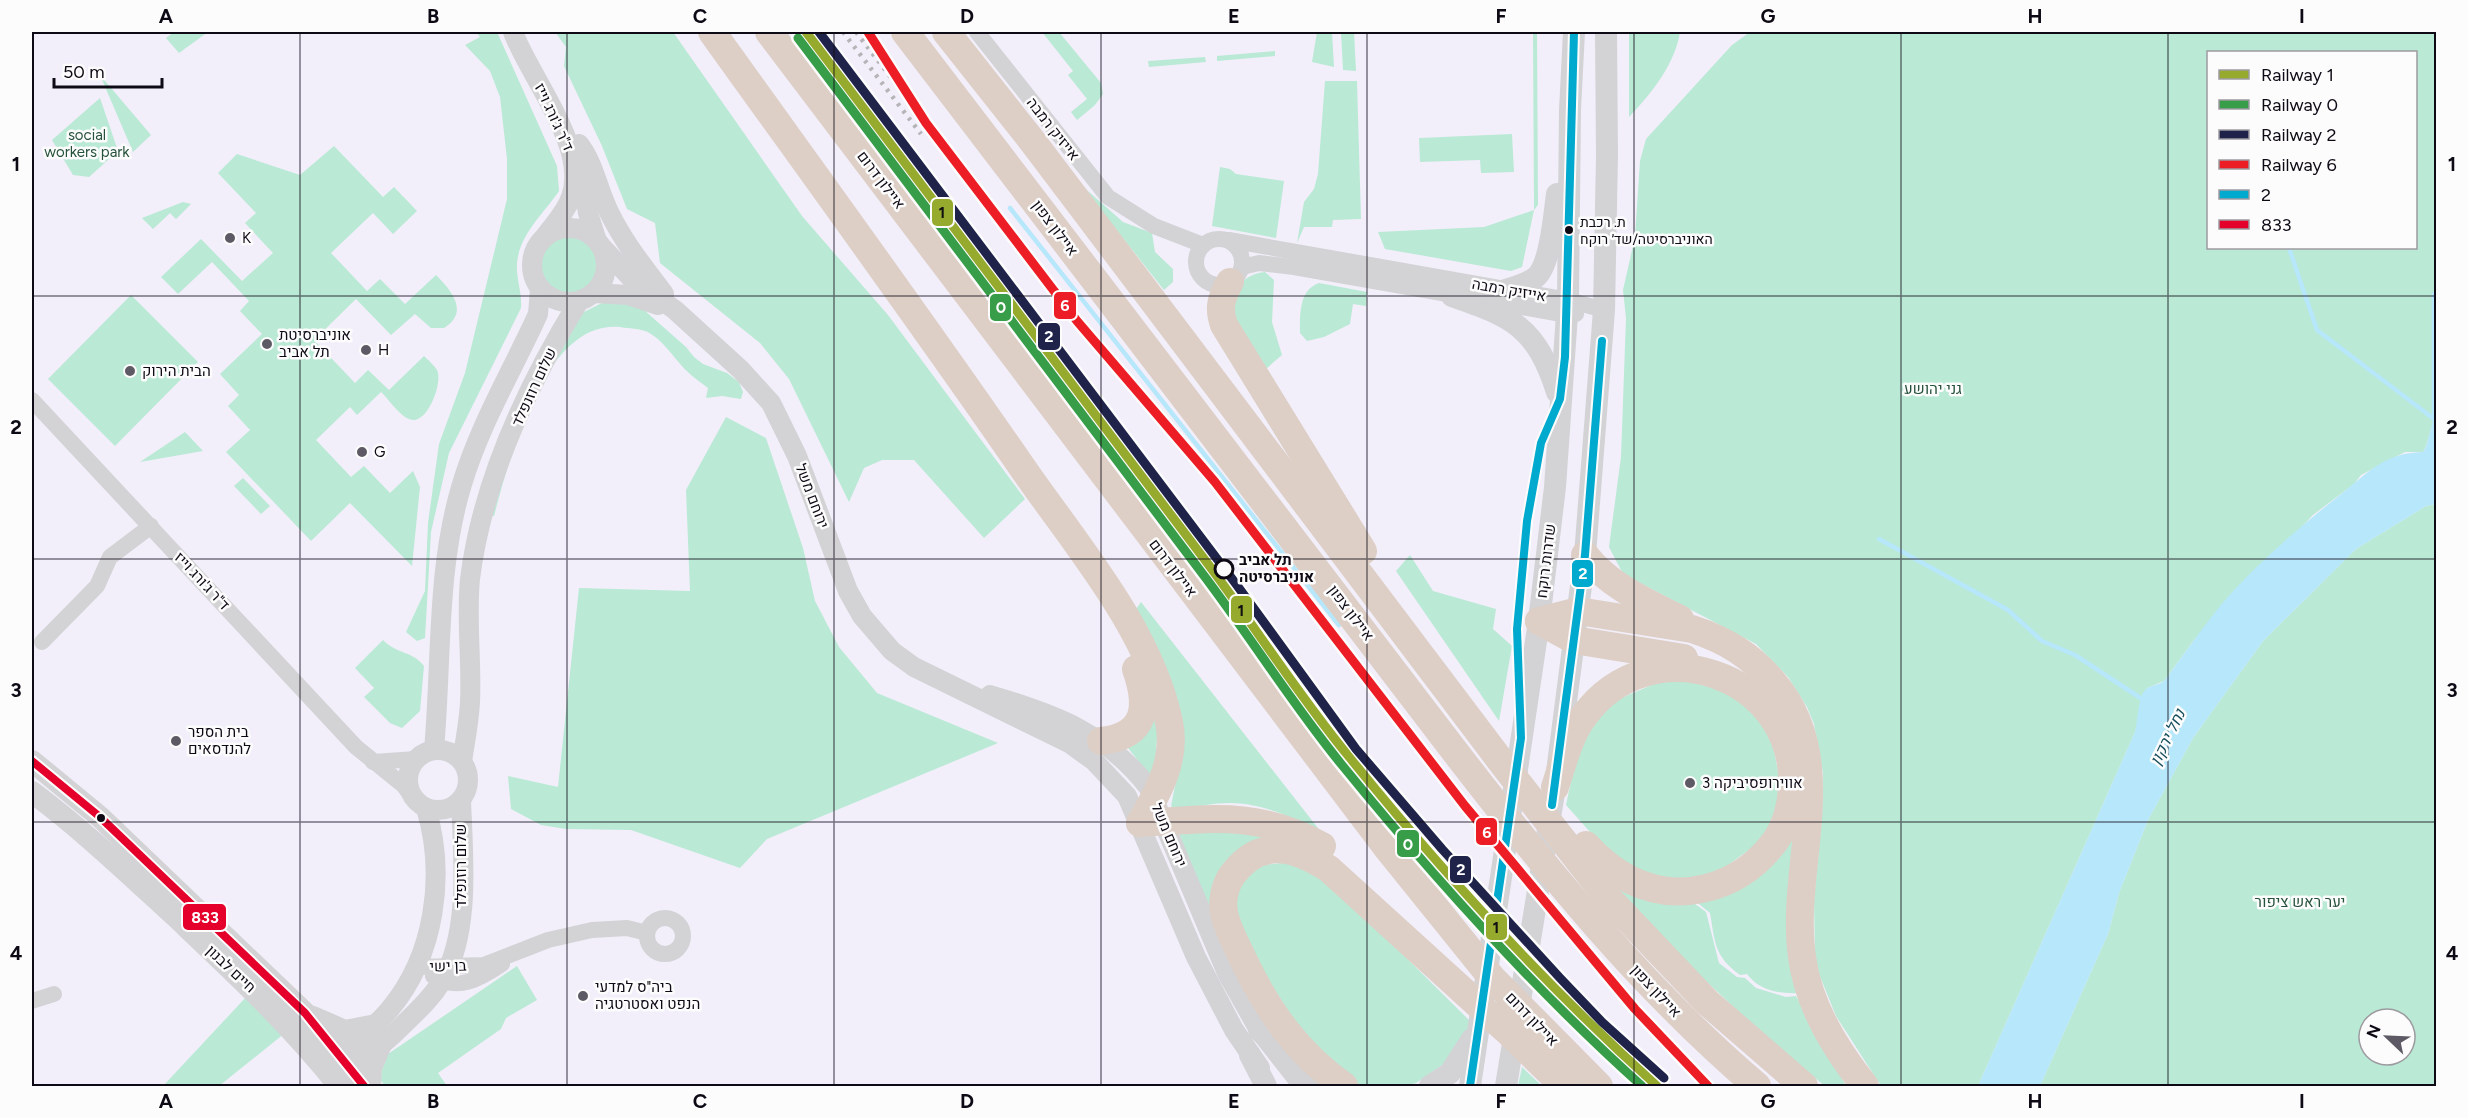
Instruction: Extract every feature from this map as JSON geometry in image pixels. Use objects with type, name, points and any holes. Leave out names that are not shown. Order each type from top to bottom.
[{"type":"highway","points":[[712,32],[1100,579],[1137,638],[1152,672],[1170,724],[1170,752],[1153,815],[1227,817],[1293,832],[1321,845],[1345,862],[1388,916],[1493,1022],[1564,1086]]},
{"type":"highway","name":"איילון דרום","points":[[769,32],[1395,858],[1492,978],[1599,1086]]},
{"type":"highway","name":"איילון צפון","points":[[905,32],[1462,762],[1572,897],[1674,1011],[1757,1086]]},
{"type":"highway","points":[[946,32],[1373,581],[1456,701],[1578,860],[1631,923],[1707,1002],[1804,1086]]},
{"type":"highway","points":[[1236,275],[1221,299],[1224,325],[1373,581]]},
{"type":"highway","points":[[1585,555],[1595,568],[1628,592],[1722,640],[1747,656],[1765,672],[1788,702],[1801,728],[1808,760],[1809,791],[1800,932],[1802,958],[1812,994],[1842,1057],[1865,1086]]},
{"type":"highway","points":[[1100,579],[1137,671],[1144,700],[1144,710],[1134,728],[1116,740],[1101,741]]},
{"type":"highway","points":[[1539,621],[1578,611],[1692,629],[1722,640]]},
{"type":"highway","points":[[1456,701],[1608,867],[1640,886],[1681,892],[1717,884],[1756,863],[1779,835],[1786,820],[1792,794],[1792,770],[1788,750],[1773,718],[1746,684],[1717,668],[1669,654],[1574,639],[1539,621]]},
{"type":"highway","points":[[1555,787],[1572,738],[1586,714],[1613,687],[1649,671],[1687,668],[1715,673],[1747,691],[1773,718]]},
{"type":"highway","points":[[1344,1086],[1299,1049],[1274,1016],[1232,935],[1225,917],[1224,892],[1230,878],[1250,856],[1273,849],[1285,850],[1302,853],[1329,869],[1388,916]]},
{"type":"main road","name":"שדרות רוקח","points":[[1470,1086],[1493,1022],[1554,487],[1568,307],[1570,110],[1575,32]]},
{"type":"main road","points":[[1506,1086],[1555,787],[1585,555],[1604,310],[1607,155],[1606,32]]},
{"type":"main road","points":[[1505,290],[1536,277],[1545,260],[1553,225],[1570,110]]},
{"type":"main road","points":[[1452,296],[1505,316],[1530,337],[1550,370],[1560,402]]},
{"type":"main road","name":"חיים לבנון","points":[[32,761],[100,817],[305,1013],[340,1071]]},
{"type":"main road","name":"חיים לבנון","points":[[32,792],[78,826],[263,999],[296,1033],[340,1071],[364,1086]]},
{"type":"main road","points":[[305,1013],[325,1024],[345,1031],[379,1035],[371,1068],[370,1086]]},
{"type":"main road","points":[[1430,1086],[1450,1073],[1470,1044],[1493,1022]]},
{"type":"main road","points":[[1259,1030],[1294,1064],[1328,1086]]},
{"type":"main road","points":[[1250,1055],[1266,1086]]},
{"type":"street","name":"ד\"ר ג'ורג וייז","points":[[513,32],[560,126],[573,159],[571,196],[564,212],[546,235]]},
{"type":"street","name":"ד\"ר ג'ורג וייז","points":[[523,32],[579,144],[588,213],[599,242]]},
{"type":"street","name":"אייזיק רמבה","points":[[977,32],[1108,197],[1154,226],[1203,245]]},
{"type":"street","points":[[579,144],[586,152],[608,210],[626,245],[675,310]]},
{"type":"street","points":[[566,227],[577,228],[599,242],[606,265],[600,285],[586,297],[558,300],[540,289],[532,270],[532,261],[539,242],[546,235],[566,227]]},
{"type":"street","points":[[1215,239],[1229,240],[1241,254],[1236,275],[1215,285],[1198,272],[1197,258],[1203,245],[1215,239]]},
{"type":"street","name":"אייזיק רמבה","points":[[1229,240],[1373,264],[1505,290],[1568,307]]},
{"type":"street","name":"ירוחם משל","points":[[599,242],[630,278],[675,310],[741,370],[771,403],[797,456],[848,591],[861,616],[892,651],[914,667],[1069,743],[1094,761],[1127,796],[1153,815],[1196,957],[1250,1055],[1275,1086]]},
{"type":"street","name":"אייזיק רמבה","points":[[1236,275],[1259,263],[1452,296],[1604,310]]},
{"type":"street","name":"שלום רוזנפלד","points":[[434,750],[446,556],[456,507],[472,454],[538,314],[540,289]]},
{"type":"street","name":"ירוחם משל","points":[[586,297],[628,295],[675,310]]},
{"type":"street","name":"שלום רוזנפלד","points":[[462,761],[470,704],[470,581],[482,516],[505,450],[546,357],[586,297]]},
{"type":"street","name":"ד\"ר ג'ורג וייז","points":[[32,400],[356,747],[403,785],[418,802]]},
{"type":"street","points":[[42,642],[97,586],[110,557],[151,526]]},
{"type":"street","name":"ירוחם משל","points":[[944,681],[1048,714],[1101,741],[1130,764],[1215,949],[1259,1030],[1303,1086]]},
{"type":"street","points":[[374,762],[416,759],[434,750],[445,750],[462,761],[469,781],[461,800],[445,810],[418,802],[408,776],[416,759]]},
{"type":"street","name":"שלום רוזנפלד","points":[[340,1071],[379,1035],[422,1007],[445,973],[462,913],[461,800]]},
{"type":"street","name":"שלום רוזנפלד","points":[[379,1035],[418,967],[434,916],[432,830],[418,802]]},
{"type":"street","name":"בן ישי","points":[[418,967],[472,982],[528,947],[548,940],[592,930],[627,928],[647,933]]},
{"type":"street","points":[[32,1001],[54,994]]},
{"type":"green space","points":[[174,32],[208,32],[179,53],[166,38]]},
{"type":"green space","points":[[476,32],[497,32],[557,166],[559,191],[531,228],[520,248],[517,271],[521,308],[449,453],[431,532],[425,638],[417,641],[406,632],[425,591],[428,523],[439,444],[465,373],[507,199],[507,159],[500,97],[490,71],[465,45],[480,37]]},
{"type":"green space","points":[[555,32],[673,32],[802,216],[888,315],[1025,499],[984,538],[914,460],[882,460],[864,468],[849,502],[789,379],[760,343],[660,263],[655,223],[627,209],[602,146],[564,66],[566,47]]},
{"type":"green space","points":[[1042,32],[1059,32],[1101,83],[1103,94],[1095,105],[1077,120],[1071,112],[1087,99],[1068,75],[1073,71]]},
{"type":"green space","points":[[1317,32],[1332,32],[1334,67],[1312,62]]},
{"type":"green space","points":[[1341,32],[1354,32],[1356,71],[1343,70]]},
{"type":"green space","points":[[1533,32],[1537,32],[1538,205],[1534,210]]},
{"type":"green space","points":[[1629,32],[1680,32],[1667,67],[1646,99],[1629,117]]},
{"type":"green space","name":"גני יהושע","points":[[1750,32],[2436,32],[2436,413],[2425,450],[2405,452],[2361,475],[2354,484],[2313,515],[2194,640],[2164,681],[2147,688],[2135,732],[1978,1086],[1881,1086],[1836,1016],[1819,974],[1815,956],[1814,900],[1822,818],[1823,773],[1814,724],[1807,707],[1788,677],[1756,644],[1623,574],[1609,547],[1621,457],[1626,318],[1623,290],[1635,237],[1640,161],[1646,139],[1732,45]]},
{"type":"green space","points":[[1275,51],[1275,56],[1217,61],[1217,56]]},
{"type":"green space","points":[[1205,57],[1206,62],[1149,67],[1148,61]]},
{"type":"green space","points":[[100,75],[151,135],[133,152]]},
{"type":"green space","points":[[1325,81],[1357,81],[1361,219],[1333,220],[1332,227],[1304,227],[1297,243],[1304,202],[1314,189],[1318,174]]},
{"type":"green space","name":"social workers park","points":[[100,98],[118,151],[89,177],[73,175],[52,140]]},
{"type":"green space","points":[[1512,134],[1514,172],[1481,173],[1480,160],[1420,162],[1419,138]]},
{"type":"green space","points":[[334,146],[383,197],[394,187],[417,211],[393,234],[373,213],[331,253],[367,291],[380,279],[405,304],[436,275],[452,294],[457,308],[452,322],[444,328],[431,328],[415,314],[391,335],[356,299],[314,340],[355,383],[368,370],[389,390],[424,356],[437,370],[438,383],[433,400],[419,419],[413,420],[404,416],[381,392],[357,415],[350,407],[316,440],[351,477],[364,466],[390,493],[413,471],[420,487],[412,566],[350,503],[311,541],[226,452],[250,430],[228,406],[239,395],[220,374],[262,334],[240,311],[249,301],[212,262],[178,294],[161,277],[201,239],[242,281],[273,253],[245,223],[256,213],[218,173],[237,154],[300,175]]},
{"type":"green space","points":[[1220,167],[1230,169],[1236,174],[1284,181],[1276,238],[1212,226]]},
{"type":"green space","points":[[1080,184],[1123,222],[1152,233],[1155,252],[1173,269],[1173,282],[1164,290]]},
{"type":"green space","points":[[183,202],[191,204],[176,219],[170,213],[153,229],[142,218]]},
{"type":"green space","points":[[1534,210],[1522,267],[1511,271],[1385,249],[1378,232],[1484,227]]},
{"type":"green space","points":[[564,235],[576,235],[591,243],[599,258],[599,270],[591,285],[576,293],[564,293],[549,285],[541,270],[541,258],[549,243]]},
{"type":"green space","points":[[1265,272],[1274,280],[1272,322],[1282,355],[1260,374],[1238,337],[1230,293],[1250,276]]},
{"type":"green space","points":[[1319,283],[1367,292],[1366,306],[1353,304],[1350,324],[1324,337],[1307,341],[1300,333],[1302,304],[1312,286]]},
{"type":"green space","points":[[131,295],[198,362],[115,446],[48,379]]},
{"type":"green space","points":[[615,301],[644,310],[703,364],[727,373],[739,382],[743,392],[741,399],[722,396],[706,398],[708,388],[692,376],[657,338],[648,332],[620,327],[593,331],[570,345],[551,369],[534,398],[520,429],[494,516],[488,514],[516,429],[582,313],[602,303]]},
{"type":"green space","points":[[726,417],[766,438],[803,548],[815,601],[839,647],[877,693],[998,743],[767,839],[740,868],[631,830],[566,829],[541,825],[511,809],[508,776],[558,787],[579,588],[690,591],[686,490]]},
{"type":"green space","points":[[185,432],[203,451],[140,462]]},
{"type":"green space","points":[[243,478],[270,506],[261,514],[234,486]]},
{"type":"green space","name":"יער ראש ציפור","points":[[2436,504],[2436,1086],[2040,1086],[2108,934],[2119,893],[2148,820],[2193,738],[2263,641],[2356,549],[2426,506]]},
{"type":"green space","points":[[1410,555],[1433,591],[1496,609],[1493,629],[1512,646],[1499,721],[1396,571]]},
{"type":"green space","points":[[1141,602],[1321,832],[1285,815],[1252,805],[1218,803],[1179,812],[1171,806],[1176,781],[1134,612]]},
{"type":"green space","points":[[383,640],[393,648],[420,661],[424,666],[420,711],[402,728],[390,723],[364,697],[374,688],[355,668]]},
{"type":"green space","points":[[1671,677],[1733,693],[1771,734],[1782,793],[1763,840],[1714,875],[1669,882],[1614,859],[1566,805],[1578,749],[1609,703]]},
{"type":"green space","points":[[1155,716],[1158,724],[1154,781],[1128,748]]},
{"type":"green space","points":[[1793,824],[1799,993],[1777,992],[1764,988],[1747,974],[1740,975],[1731,968],[1717,948],[1710,913],[1694,900]]},
{"type":"green space","points":[[1178,830],[1283,836],[1250,844],[1219,944]]},
{"type":"green space","points":[[1291,862],[1336,888],[1472,1023],[1445,1063],[1416,1083],[1405,1086],[1355,1085],[1316,1054],[1240,936],[1233,894],[1255,866]]},
{"type":"green space","points":[[1606,878],[1691,901],[1706,912],[1719,963],[1737,977],[1745,978],[1756,988],[1786,997],[1796,996],[1846,1086],[1825,1086],[1773,1044],[1674,951]]},
{"type":"green space","points":[[517,966],[537,1000],[506,1018],[501,1029],[438,1073],[447,1086],[385,1086],[379,1078],[388,1054]]},
{"type":"green space","points":[[248,995],[285,1033],[219,1086],[163,1086]]},
{"type":"green space","points":[[1522,1067],[1542,1086],[1518,1086]]},
{"type":"water","name":"נחל ירקון","points":[[2436,413],[2436,504],[2426,506],[2356,549],[2263,641],[2193,738],[2148,820],[2119,893],[2108,934],[2040,1086],[1978,1086],[2135,732],[2143,692],[2164,681],[2224,601],[2259,564],[2299,529],[2378,465],[2398,456],[2423,452]]},
{"type":"waterway","points":[[1010,208],[1339,625]]},
{"type":"waterway","points":[[2289,249],[2317,330],[2434,419]]},
{"type":"waterway","points":[[2434,294],[2434,420]]},
{"type":"waterway","points":[[1879,539],[2008,610],[2042,641],[2075,655],[2145,701]]},
{"type":"railway","points":[[843,32],[921,134]]},
{"type":"railway","points":[[856,32],[926,123]]},
{"type":"rail line","name":"1","points":[[806,32],[1205,560],[1312,710],[1350,758],[1497,928],[1575,1009],[1657,1086]]},
{"type":"rail line","name":"2","points":[[819,32],[1236,584],[1356,749],[1442,849],[1560,978],[1602,1022],[1664,1078]]},
{"type":"rail line","name":"6","points":[[868,32],[926,123],[1077,321],[1215,482],[1465,806],[1635,1009],[1708,1086]]},
{"type":"rail line","name":"0","points":[[798,38],[1202,573],[1342,765],[1412,849],[1486,932],[1562,1011],[1642,1086]]},
{"type":"transit line","name":"2","points":[[1470,1086],[1521,738],[1517,629],[1527,521],[1541,443],[1560,399],[1565,357],[1574,32]]},
{"type":"transit line","name":"2","points":[[1552,805],[1585,555],[1602,341]]},
{"type":"transit line","name":"833","points":[[32,761],[100,817],[305,1013],[364,1086]]},
{"type":"place","name":"ת. רכבת האוניברסיטה/שד׳ רוקח","points":[[1569,230]]},
{"type":"place","name":"K","points":[[230,238]]},
{"type":"place","name":"אוניברסיטת תל אביב","points":[[267,344]]},
{"type":"place","name":"H","points":[[366,350]]},
{"type":"place","name":"הבית הירוק","points":[[130,371]]},
{"type":"place","name":"G","points":[[362,452]]},
{"type":"place","name":"תל אביב אוניברסיטה","points":[[1224,569]]},
{"type":"place","name":"בית הספר להנדסאים","points":[[176,741]]},
{"type":"place","name":"אווירופסיביקה 3","points":[[1690,783]]},
{"type":"place","name":"ביה\"ס למדעי הנפט ואסטרטגיה","points":[[583,996]]}]
